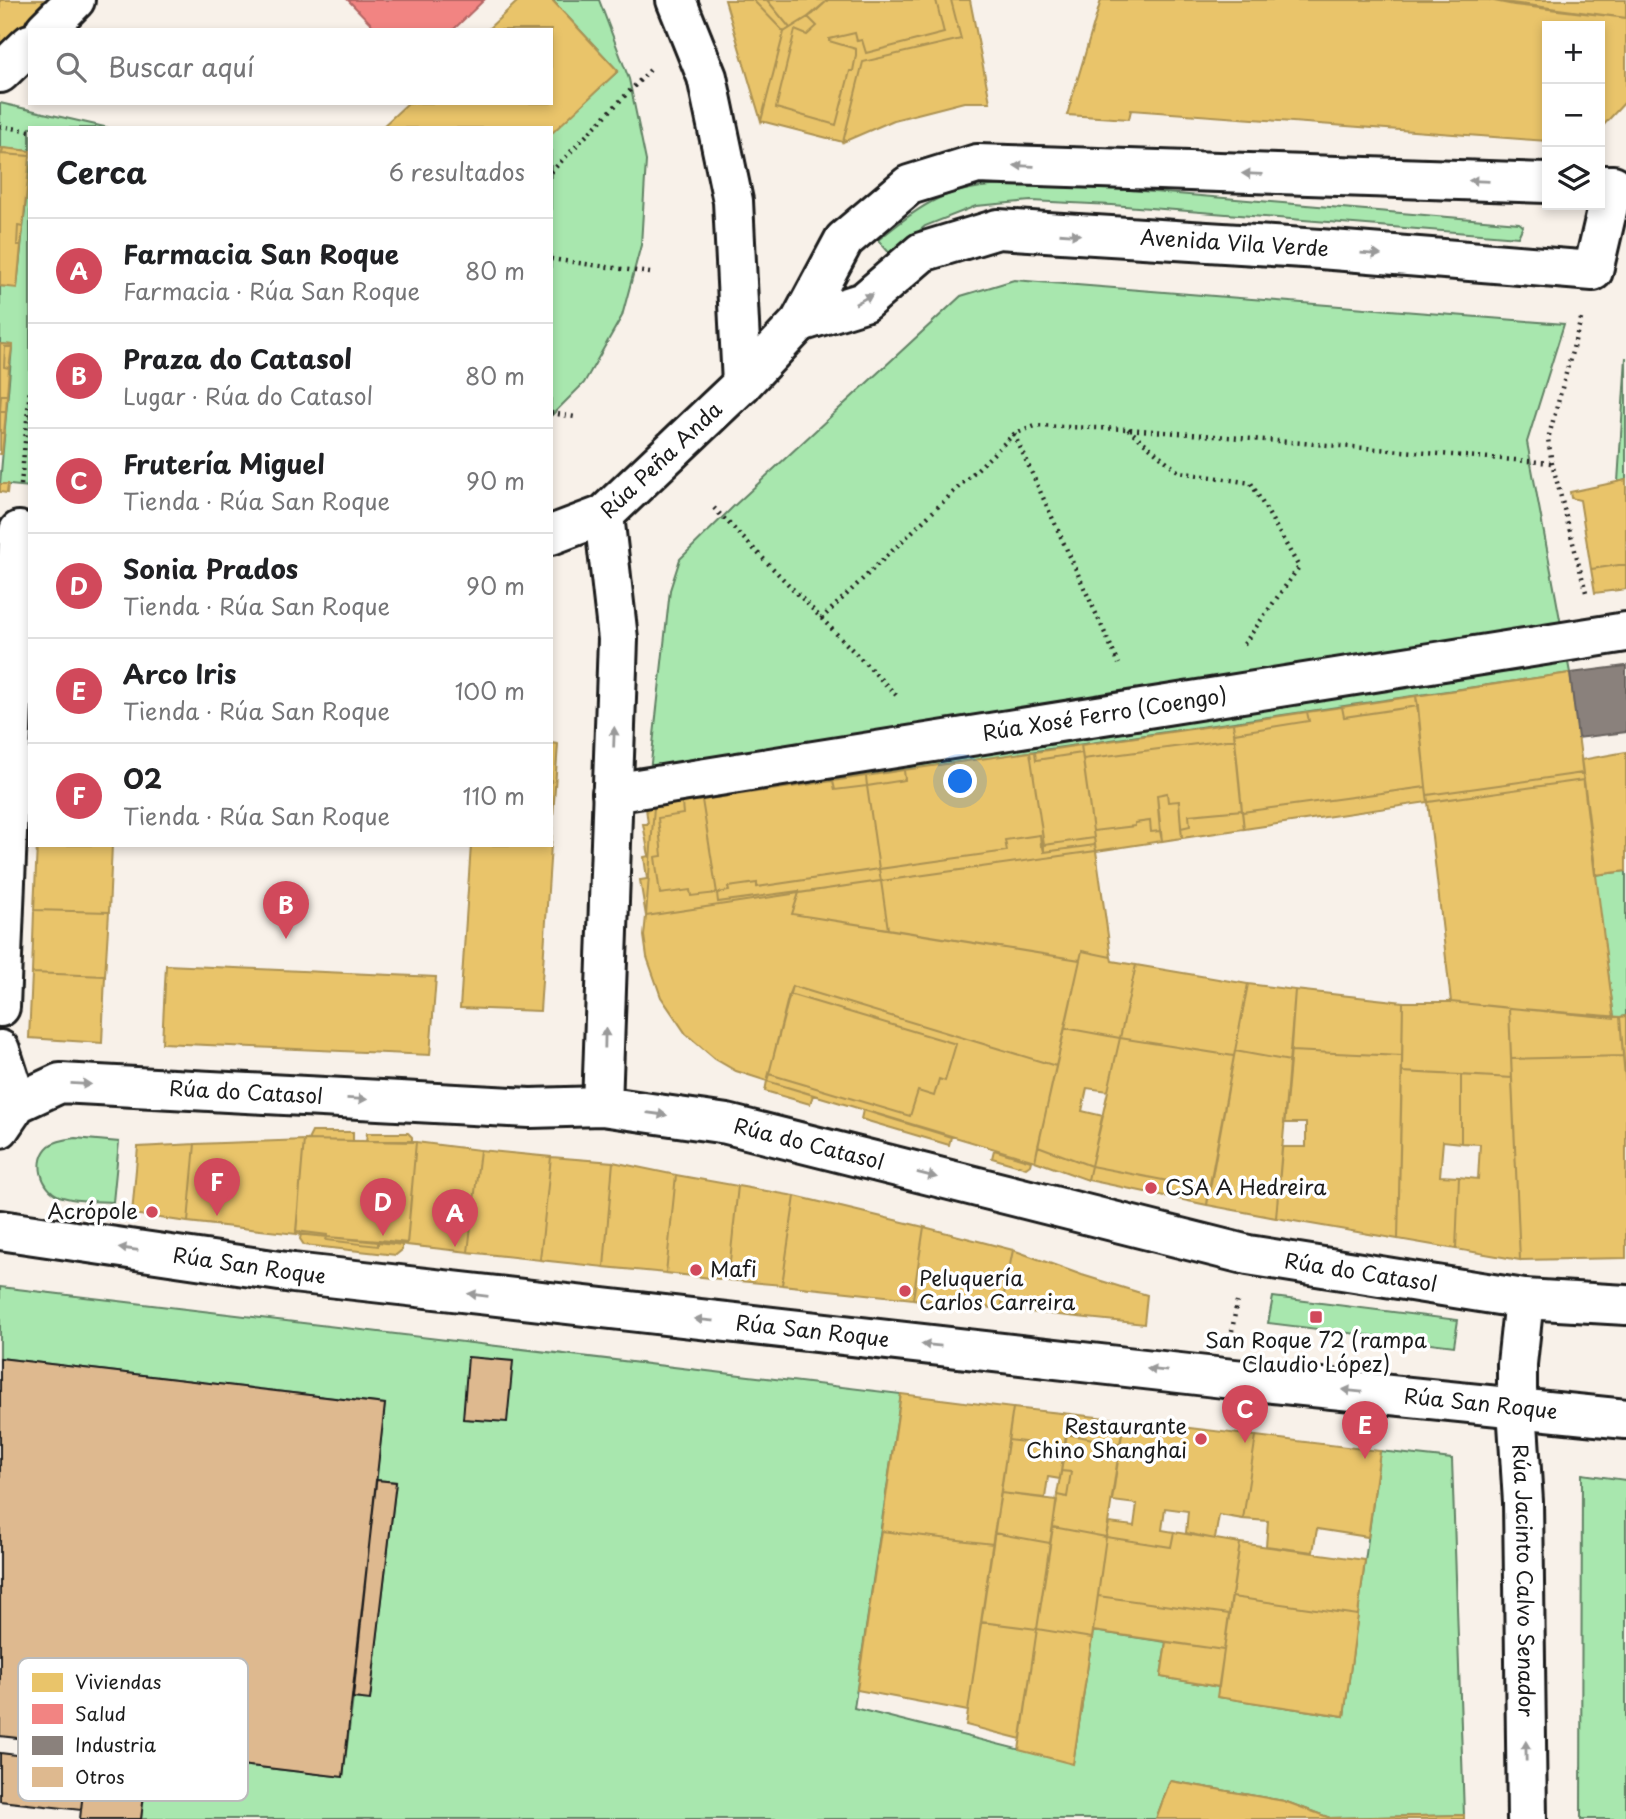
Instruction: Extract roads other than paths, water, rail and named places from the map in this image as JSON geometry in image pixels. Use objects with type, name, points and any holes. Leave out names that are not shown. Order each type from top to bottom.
[{"type":"street","points":[[46,28],[75,0]]},
{"type":"street","name":"Rúa Peña Anda","points":[[602,1106],[618,639],[604,515],[742,384],[733,201],[707,77],[676,0]]},
{"type":"street","points":[[0,73],[28,46]]},
{"type":"street","name":"Avenida Vila Verde","points":[[742,384],[800,322],[844,240],[909,185],[977,164],[1542,183]]},
{"type":"street","name":"Avenida Vila Verde","points":[[800,322],[864,302],[922,252],[998,229],[1593,271],[1613,178]]},
{"type":"street","points":[[553,533],[604,515]]},
{"type":"street","points":[[0,1007],[16,531]]},
{"type":"street","name":"Rúa Xosé Ferro (Coengo)","points":[[612,793],[1612,634]]},
{"type":"street","points":[[0,1050],[8,1116]]},
{"type":"street","name":"Rúa do Catasol","points":[[8,1116],[60,1083],[530,1108],[602,1106],[727,1124],[1248,1255],[1524,1300],[1624,1305]]},
{"type":"street","name":"Rúa San Roque","points":[[0,1230],[319,1276],[1224,1378],[1626,1419]]},
{"type":"street","name":"Rúa Jacinto Calvo Senador","points":[[1524,1300],[1517,1364],[1517,1407],[1523,1502],[1527,1819]]},
{"type":"place","name":"Praza do Catasol","points":[[286,939]]},
{"type":"place","name":"CSA A Hedreira","points":[[1151,1188]]},
{"type":"place","name":"Acrópole","points":[[152,1212]]},
{"type":"place","name":"O2","points":[[217,1216]]},
{"type":"place","name":"Sonia Prados","points":[[383,1236]]},
{"type":"place","name":"Farmacia San Roque","points":[[455,1247]]},
{"type":"place","name":"Mafi","points":[[696,1270]]},
{"type":"place","name":"Peluquería Carlos Carreira","points":[[905,1291]]},
{"type":"place","name":"San Roque 72 (rampa Claudio López)","points":[[1316,1317]]},
{"type":"place","name":"Restaurante Chino Shanghai","points":[[1201,1439]]},
{"type":"place","name":"Frutería Miguel","points":[[1245,1443]]},
{"type":"place","name":"Arco Iris","points":[[1365,1459]]}]
